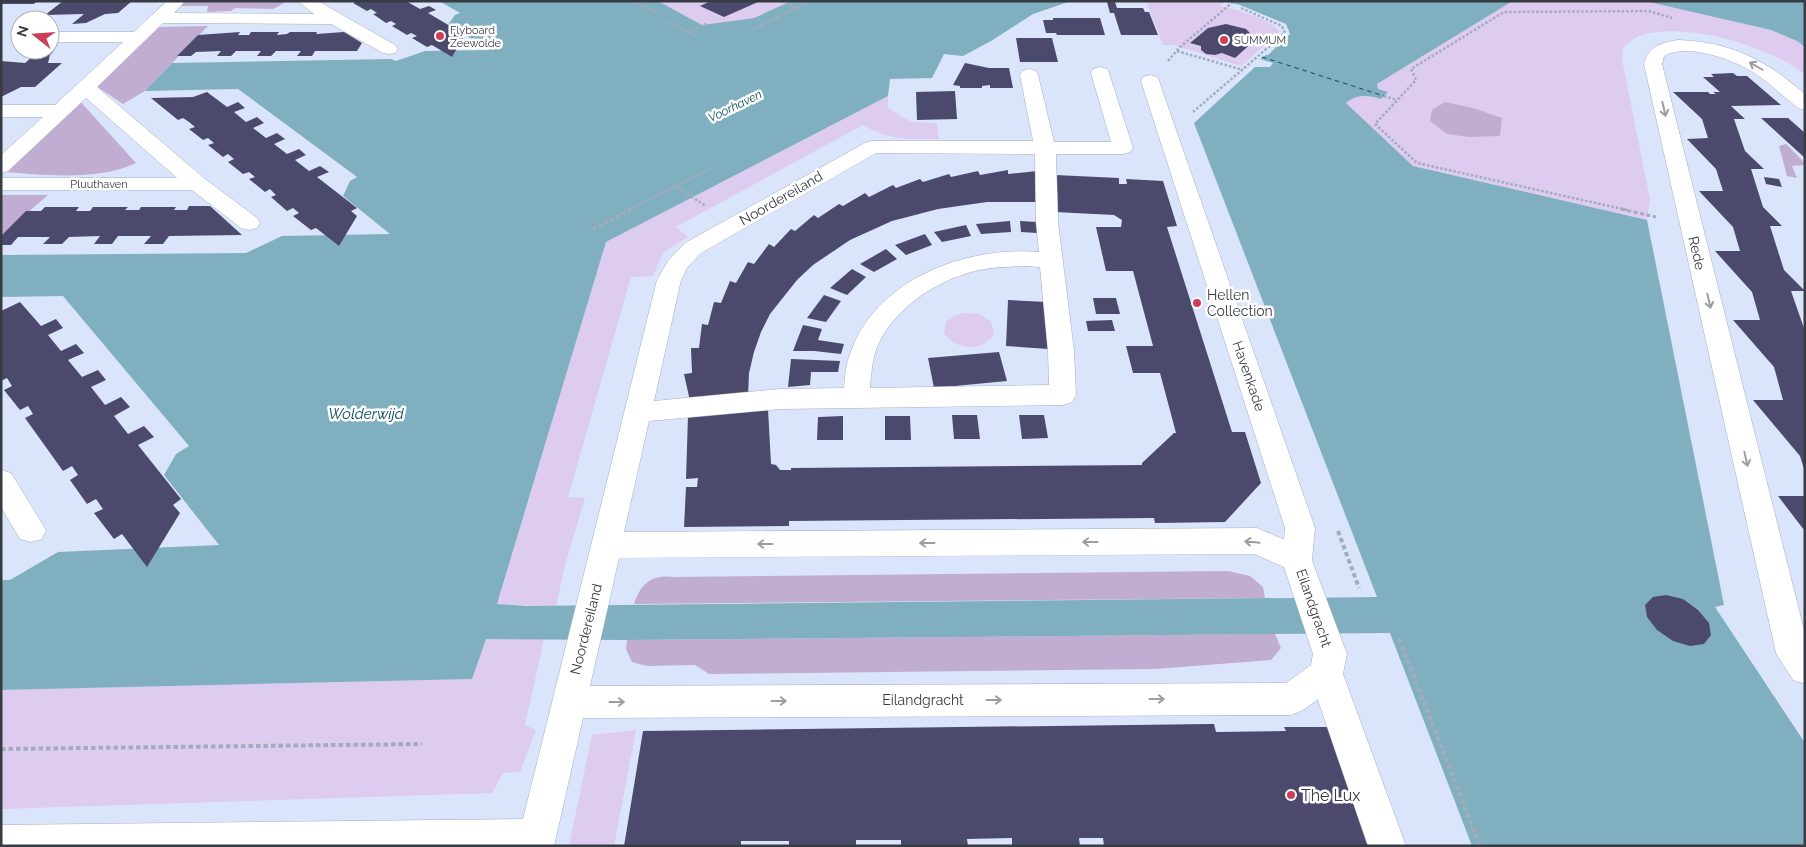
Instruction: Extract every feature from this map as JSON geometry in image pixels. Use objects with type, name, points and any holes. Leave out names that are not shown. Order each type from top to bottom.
[{"type":"street","points":[[1,167],[177,1]]},
{"type":"street","points":[[306,1],[334,19],[389,49]]},
{"type":"street","points":[[159,18],[334,19]]},
{"type":"street","points":[[60,37],[139,37]]},
{"type":"street","name":"Rede","points":[[1800,100],[1761,68],[1742,58],[1710,48],[1688,45],[1664,48],[1656,54],[1653,64],[1794,616],[1794,653],[1805,670]]},
{"type":"street","points":[[638,412],[780,399],[1063,395],[1062,351],[1047,222],[1045,148],[1029,74]]},
{"type":"street","name":"Noordereiland","points":[[536,842],[669,280],[673,269],[681,258],[693,248],[872,147],[1123,148],[1100,74]]},
{"type":"street","name":"Havenkade","points":[[1150,81],[1300,528],[1297,559]]},
{"type":"street","points":[[86,88],[197,184],[249,223]]},
{"type":"street","points":[[1,111],[61,111]]},
{"type":"street","name":"Pluuthaven","points":[[1,184],[197,184]]},
{"type":"street","points":[[856,398],[858,367],[867,341],[898,300],[952,270],[982,262],[1035,258],[1051,261]]},
{"type":"street","points":[[1,481],[31,530]]},
{"type":"street","name":"Eilandgracht","points":[[568,702],[1291,699],[1326,674],[1330,654],[1297,559],[1257,541],[607,545]]},
{"type":"street","points":[[1326,674],[1387,846]]},
{"type":"street","points":[[1,844],[536,842]]},
{"type":"path","points":[[633,1],[655,12]]},
{"type":"path","points":[[782,1],[797,8]]},
{"type":"path","points":[[752,30],[812,1]]},
{"type":"path","points":[[1150,81],[1177,51],[1234,1]]},
{"type":"path","points":[[1187,118],[1285,33],[1282,26],[1240,8]]},
{"type":"path","points":[[1655,216],[1417,163],[1375,124],[1416,80],[1411,69],[1504,12],[1649,11],[1674,18]]},
{"type":"path","points":[[668,22],[696,36]]},
{"type":"path","points":[[688,32],[706,24]]},
{"type":"path","points":[[1177,51],[1242,70]]},
{"type":"path","points":[[1384,96],[1397,100]]},
{"type":"path","points":[[593,229],[714,167]]},
{"type":"path","points":[[676,187],[707,206]]},
{"type":"path","points":[[1337,527],[1359,588]]},
{"type":"path","points":[[1399,639],[1480,846]]},
{"type":"path","points":[[1,749],[422,744]]},
{"type":"shaded area","points":[[185,1],[281,1],[284,3],[273,9],[235,8],[231,11],[207,12],[208,6],[181,6]]},
{"type":"shaded area","points":[[658,1],[791,1],[754,18],[702,25]]},
{"type":"shaded area","points":[[1146,1],[1225,2],[1221,6],[1261,19],[1280,32],[1241,66],[1173,45],[1163,45]]},
{"type":"shaded area","points":[[1645,1],[1659,3],[1771,30],[1797,41],[1805,47],[1805,74],[1771,54],[1728,39],[1706,34],[1664,31],[1645,34],[1625,46],[1622,59],[1650,200],[1647,220],[1413,166],[1346,103],[1354,98],[1363,96],[1381,99],[1387,92],[1377,89],[1377,84],[1511,2]]},
{"type":"shaded area","points":[[208,26],[145,91],[123,104],[96,86],[159,27]]},
{"type":"shaded area","points":[[888,96],[888,108],[911,122],[937,123],[939,139],[899,138],[882,134],[863,125],[676,227],[688,237],[664,252],[653,276],[631,277],[568,497],[585,498],[565,565],[556,606],[497,605],[606,242]]},
{"type":"shaded area","points":[[78,99],[136,163],[121,169],[89,175],[5,172]]},
{"type":"shaded area","points":[[1445,102],[1473,108],[1502,118],[1500,136],[1469,137],[1447,134],[1430,121],[1432,110]]},
{"type":"shaded area","points":[[1786,144],[1805,163],[1805,165],[1792,166],[1797,178],[1787,176],[1779,146]]},
{"type":"shaded area","points":[[1,195],[48,195],[1,236]]},
{"type":"shaded area","points":[[964,313],[980,314],[991,322],[994,334],[989,340],[983,344],[969,347],[962,346],[949,339],[944,333],[946,322],[956,315]]},
{"type":"shaded area","points":[[1228,571],[1250,576],[1263,587],[1265,598],[634,604],[644,585],[654,578],[667,576]]},
{"type":"shaded area","points":[[1275,634],[1281,648],[1271,660],[1155,669],[709,674],[695,665],[647,666],[632,662],[626,649],[627,640]]},
{"type":"shaded area","points":[[485,639],[544,639],[525,725],[536,730],[520,772],[503,773],[492,793],[1,809],[1,690],[471,679]]},
{"type":"shaded area","points":[[636,730],[614,846],[569,846],[592,735]]},
{"type":"water","points":[[439,1],[658,1],[702,25],[754,18],[791,1],[1071,1],[1033,14],[991,41],[963,56],[944,54],[932,78],[890,79],[888,96],[606,242],[497,604],[526,606],[1377,597],[1194,123],[1255,67],[1270,67],[1273,63],[1260,59],[1268,55],[1290,34],[1286,24],[1240,5],[1223,1],[1570,1],[1511,2],[1377,84],[1378,89],[1388,92],[1381,99],[1363,96],[1354,98],[1346,103],[1413,166],[1647,220],[1724,605],[1715,607],[1805,743],[1805,846],[1472,846],[1390,633],[627,640],[486,639],[472,679],[1,690],[1,580],[10,580],[58,552],[219,545],[164,475],[176,454],[189,446],[63,296],[1,297],[1,255],[246,253],[282,236],[390,234],[343,196],[350,181],[357,177],[238,89],[145,91],[172,63],[391,59],[396,61],[425,51],[490,50],[448,25],[455,15],[460,13]]},
{"type":"water","points":[[1645,1],[1805,1],[1805,47],[1797,41],[1771,30]]},
{"type":"building","points":[[1,1],[37,1],[34,4],[1,4]]},
{"type":"building","points":[[63,1],[132,1],[118,13],[105,14],[86,23],[72,24],[84,14],[60,15],[60,10],[51,10]]},
{"type":"building","points":[[358,1],[406,1],[420,9],[429,6],[436,10],[428,13],[462,33],[458,35],[463,38],[452,57],[432,45],[427,47],[412,38],[417,36],[411,33],[407,35],[392,26],[396,24],[391,21],[386,23],[373,14],[377,13],[371,9],[367,11],[353,3]]},
{"type":"building","points":[[711,1],[758,2],[724,17],[700,6]]},
{"type":"building","points":[[1107,2],[1115,2],[1117,8],[1143,8],[1145,12],[1149,12],[1158,35],[1121,35],[1114,13],[1110,13]]},
{"type":"building","points":[[1053,18],[1100,18],[1105,35],[1057,35],[1056,33],[1046,33],[1043,20],[1053,20]]},
{"type":"building","points":[[1226,24],[1246,29],[1255,38],[1235,58],[1222,53],[1215,55],[1206,54],[1201,50],[1201,46],[1190,43],[1208,28]]},
{"type":"building","points":[[240,32],[238,35],[249,35],[251,32],[279,32],[277,35],[290,32],[317,32],[316,34],[344,32],[362,43],[357,51],[315,51],[312,56],[297,56],[301,51],[276,51],[271,56],[257,56],[261,51],[236,51],[231,56],[217,56],[221,51],[196,52],[191,56],[177,56],[198,35]]},
{"type":"building","points":[[1016,38],[1052,38],[1058,62],[1020,62]]},
{"type":"building","points":[[29,60],[49,60],[48,63],[62,63],[35,87],[21,87],[1,97],[1,61],[25,63]]},
{"type":"building","points":[[965,63],[989,68],[1009,68],[1013,88],[990,88],[990,85],[982,86],[982,88],[960,88],[960,86],[953,85]]},
{"type":"building","points":[[1733,73],[1737,76],[1747,76],[1781,105],[1731,106],[1745,119],[1734,119],[1745,151],[1764,169],[1751,169],[1763,207],[1782,226],[1770,226],[1784,270],[1805,291],[1791,291],[1805,331],[1805,472],[1800,456],[1753,400],[1783,400],[1774,367],[1733,320],[1760,320],[1752,292],[1715,251],[1740,251],[1733,227],[1699,191],[1723,191],[1716,169],[1687,139],[1708,138],[1702,119],[1673,92],[1708,92],[1716,94],[1713,92],[1720,92],[1703,77],[1714,77],[1711,74]]},
{"type":"building","points":[[955,91],[957,119],[917,120],[916,92]]},
{"type":"building","points":[[207,92],[227,107],[238,102],[245,108],[234,112],[246,122],[257,117],[264,123],[253,128],[266,138],[277,133],[285,139],[274,144],[287,154],[299,149],[306,155],[295,160],[309,171],[320,166],[329,172],[317,177],[357,208],[351,211],[357,216],[339,246],[316,228],[311,230],[293,216],[299,213],[293,208],[287,211],[271,197],[276,195],[270,189],[265,192],[249,179],[255,177],[249,172],[243,174],[228,162],[234,159],[228,154],[223,157],[208,145],[214,143],[208,138],[203,140],[189,129],[195,127],[189,122],[183,118],[178,120],[151,98],[193,97]]},
{"type":"building","points":[[1761,118],[1788,118],[1805,133],[1805,158]]},
{"type":"building","points":[[1008,170],[1008,174],[1037,171],[1038,202],[987,202],[938,209],[892,221],[850,240],[813,265],[797,280],[770,314],[754,352],[749,373],[748,396],[690,401],[684,374],[692,373],[691,348],[699,348],[702,324],[708,325],[714,302],[721,303],[730,281],[736,283],[748,262],[754,264],[769,244],[774,247],[791,229],[795,231],[814,215],[818,218],[839,204],[843,206],[865,193],[869,197],[893,185],[896,188],[920,179],[923,182],[949,174],[951,177],[978,171],[980,175]]},
{"type":"building","points":[[1055,175],[1119,178],[1119,184],[1127,184],[1126,179],[1163,181],[1177,226],[1167,227],[1232,432],[1245,432],[1261,483],[1225,522],[1155,523],[1154,518],[789,521],[789,526],[684,527],[686,487],[697,487],[698,478],[686,479],[688,416],[768,409],[771,464],[776,465],[780,470],[791,470],[791,468],[1142,465],[1176,433],[1160,373],[1133,373],[1126,346],[1153,346],[1133,271],[1106,271],[1096,227],[1121,227],[1122,220],[1114,215],[1055,212]]},
{"type":"building","points":[[1764,177],[1779,179],[1782,187],[1766,184]]},
{"type":"building","points":[[189,206],[210,206],[242,235],[169,236],[163,244],[144,244],[151,236],[118,236],[112,244],[94,244],[100,236],[69,237],[62,244],[43,244],[50,237],[18,237],[11,245],[1,245],[1,236],[26,211],[41,211],[45,207],[79,207],[76,211],[90,211],[93,207],[128,207],[125,210],[139,210],[141,207],[176,207],[174,210],[187,210]]},
{"type":"building","points":[[1010,221],[1011,232],[981,234],[976,224]]},
{"type":"building","points":[[1020,221],[1037,222],[1037,233],[1021,232]]},
{"type":"building","points":[[966,225],[971,236],[942,242],[934,232]]},
{"type":"building","points":[[925,234],[932,245],[906,255],[895,245]]},
{"type":"building","points":[[886,249],[897,259],[874,272],[860,264]]},
{"type":"building","points":[[852,269],[866,277],[847,295],[830,288]]},
{"type":"building","points":[[824,295],[841,301],[826,322],[807,318]]},
{"type":"building","points":[[1093,298],[1116,298],[1120,314],[1096,314]]},
{"type":"building","points":[[1008,300],[1047,302],[1048,349],[1006,346]]},
{"type":"building","points":[[20,302],[41,326],[56,319],[63,328],[48,335],[61,351],[76,344],[84,353],[68,360],[82,377],[98,370],[106,380],[91,387],[105,405],[121,397],[130,407],[114,416],[128,434],[144,426],[154,437],[138,445],[181,499],[173,505],[180,513],[147,567],[122,534],[114,539],[94,513],[103,509],[96,499],[87,504],[70,480],[78,475],[72,466],[63,471],[25,418],[33,414],[28,406],[20,410],[4,390],[12,386],[7,378],[1,381],[1,311]]},
{"type":"building","points":[[1112,320],[1115,331],[1088,331],[1086,321]]},
{"type":"building","points":[[803,325],[822,329],[818,340],[844,344],[841,354],[793,351]]},
{"type":"building","points":[[999,352],[1007,381],[934,388],[928,358]]},
{"type":"building","points":[[791,359],[840,361],[838,372],[811,372],[810,385],[788,387]]},
{"type":"building","points":[[952,415],[977,415],[980,439],[954,439]]},
{"type":"building","points":[[1019,415],[1044,415],[1048,438],[1022,439]]},
{"type":"building","points":[[843,416],[843,440],[817,440],[818,417]]},
{"type":"building","points":[[885,416],[910,416],[911,440],[885,440]]},
{"type":"building","points":[[1778,496],[1805,496],[1805,531],[1801,526]]},
{"type":"building","points":[[1666,595],[1683,599],[1698,610],[1709,623],[1711,635],[1704,644],[1690,646],[1673,641],[1657,630],[1647,617],[1645,605],[1653,597]]},
{"type":"building","points":[[1214,724],[1216,732],[1286,731],[1284,727],[1334,727],[1372,846],[1104,846],[1103,838],[1079,838],[1080,846],[1012,846],[1012,838],[967,839],[968,846],[901,846],[901,840],[856,840],[856,846],[789,846],[789,841],[741,841],[741,846],[624,846],[643,731]]},
{"type":"ferry route","points":[[1262,57],[1384,96]]},
{"type":"place","name":"Flyboard Zeewolde","points":[[440,36]]},
{"type":"place","name":"SUMMUM","points":[[1224,40]]},
{"type":"place","name":"Hellen Collection","points":[[1197,303]]},
{"type":"place","name":"The Lux","points":[[1291,795]]},
{"type":"water label","name":"Voorhaven","points":[[735,106]]},
{"type":"water label","name":"Wolderwijd","points":[[366,414]]}]
